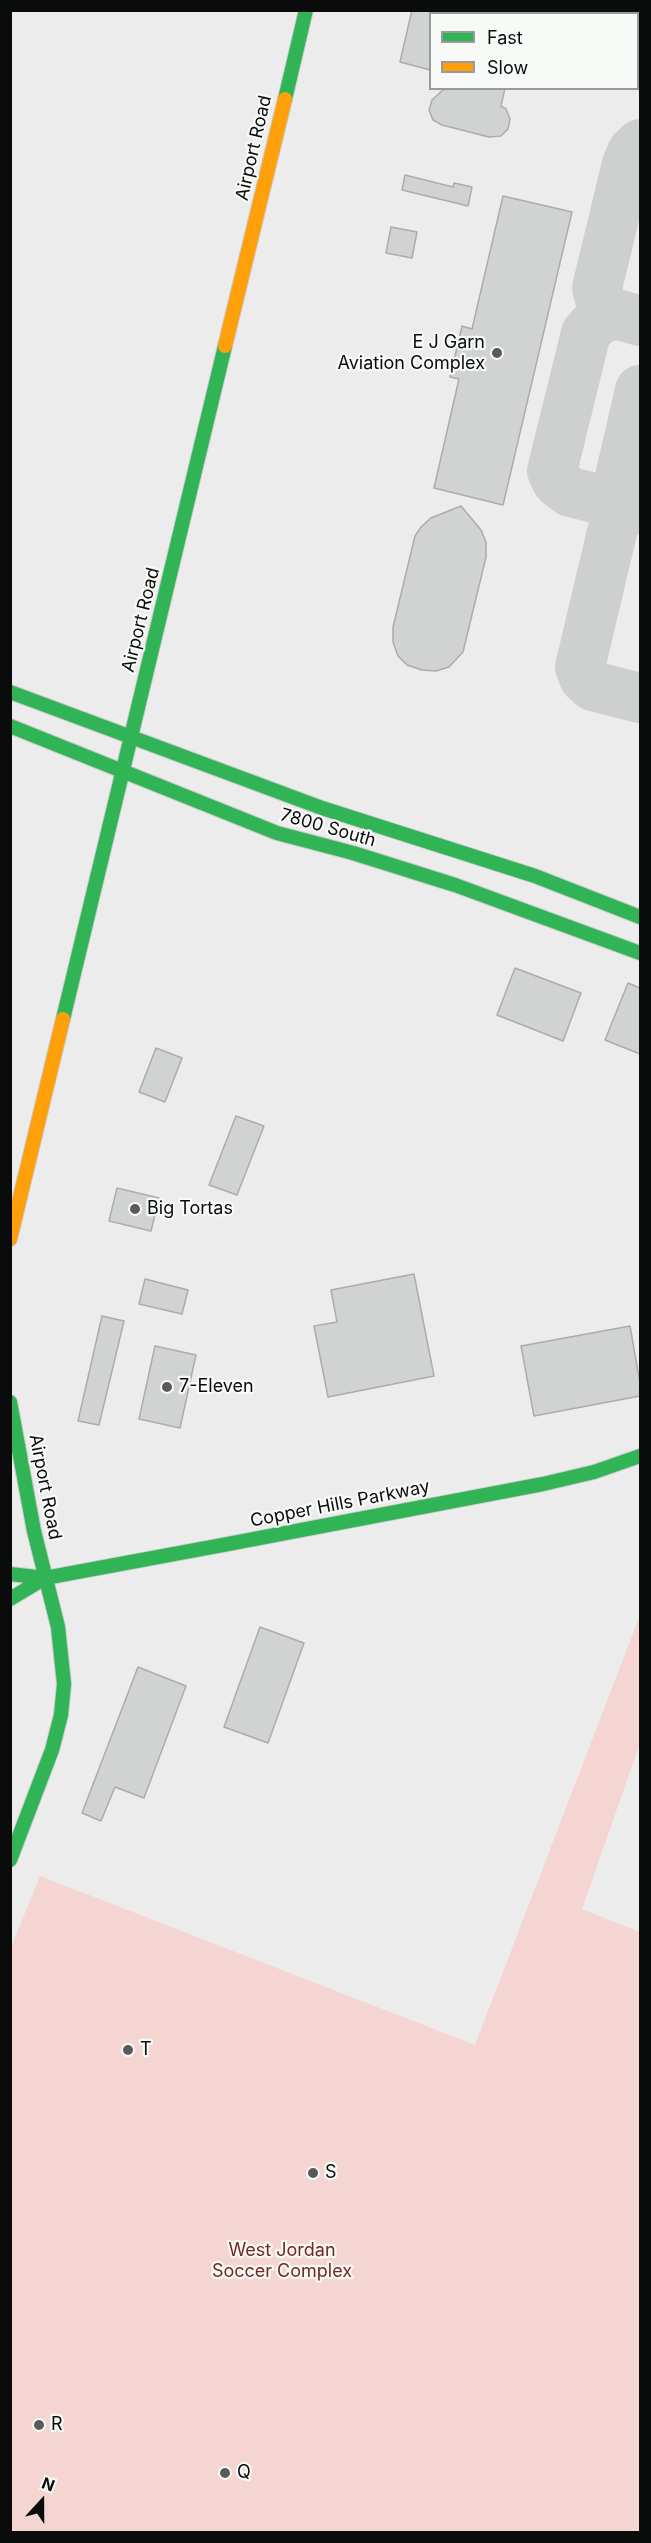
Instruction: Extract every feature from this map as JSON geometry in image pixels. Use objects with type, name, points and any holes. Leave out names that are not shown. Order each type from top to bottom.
[{"type":"main road","name":"Airport Road","points":[[10,1239],[306,10]]},
{"type":"main road","name":"7800 South","points":[[10,692],[322,808],[535,876],[640,917]]},
{"type":"main road","name":"7800 South","points":[[10,726],[277,833],[353,853],[455,885],[640,952]]},
{"type":"main road","name":"Airport Road","points":[[10,1402],[45,1578],[58,1627],[64,1684],[57,1733],[46,1768],[10,1860]]},
{"type":"main road","name":"Copper Hills Parkway","points":[[10,1574],[45,1578],[543,1484],[594,1472],[640,1456]]},
{"type":"main road","name":"Copper Hills Parkway","points":[[10,1599],[45,1578]]},
{"type":"green space","name":"West Jordan Soccer Complex","points":[[640,1615],[640,1743],[582,1909],[640,1932],[640,2532],[11,2532],[10,1950],[40,1876],[475,2045]]},
{"type":"building","points":[[412,10],[430,10],[429,70],[400,62]]},
{"type":"building","points":[[443,90],[505,90],[501,106],[506,109],[510,119],[508,129],[501,136],[489,137],[442,125],[433,120],[429,110],[432,100]]},
{"type":"building","points":[[405,175],[453,187],[454,183],[472,187],[468,206],[402,190]]},
{"type":"building","name":"E J Garn Aviation Complex","points":[[503,196],[572,212],[503,505],[434,488],[459,379],[450,377],[462,326],[472,329]]},
{"type":"building","points":[[391,227],[417,232],[412,258],[386,253]]},
{"type":"building","points":[[461,506],[481,530],[486,542],[486,557],[463,652],[449,667],[436,671],[422,670],[407,665],[398,656],[393,642],[393,627],[415,536],[431,518]]},
{"type":"building","points":[[515,968],[581,993],[563,1041],[497,1015]]},
{"type":"building","points":[[628,983],[640,988],[640,1054],[605,1040]]},
{"type":"building","points":[[156,1048],[182,1058],[165,1102],[139,1092]]},
{"type":"building","points":[[236,1116],[264,1126],[237,1195],[209,1185]]},
{"type":"building","points":[[117,1188],[159,1198],[151,1231],[109,1221]]},
{"type":"building","points":[[414,1274],[434,1376],[328,1397],[314,1326],[337,1322],[331,1290]]},
{"type":"building","points":[[145,1279],[188,1290],[182,1314],[139,1304]]},
{"type":"building","points":[[102,1316],[124,1321],[99,1425],[78,1421]]},
{"type":"building","points":[[630,1326],[640,1383],[640,1396],[534,1416],[521,1346]]},
{"type":"building","name":"7-Eleven","points":[[155,1346],[196,1355],[180,1428],[139,1419]]},
{"type":"building","points":[[260,1627],[304,1643],[268,1743],[224,1727]]},
{"type":"building","points":[[138,1667],[186,1686],[144,1798],[115,1787],[101,1821],[82,1813]]},
{"type":"taxiway","points":[[640,144],[632,152],[627,164],[597,288],[601,303],[610,312],[640,321]]},
{"type":"taxiway","points":[[615,315],[599,319],[586,333],[552,471],[557,482],[570,492],[640,509]]},
{"type":"taxiway","points":[[640,390],[619,481],[624,499],[634,508],[623,513],[614,524],[580,667],[584,678],[593,686],[640,698]]},
{"type":"traffic: fast","points":[[285,99],[306,10]]},
{"type":"traffic: fast","points":[[63,1019],[225,346]]},
{"type":"traffic: fast","points":[[10,692],[322,808],[535,876],[640,917]]},
{"type":"traffic: fast","points":[[10,726],[277,833],[353,853],[455,885],[640,953]]},
{"type":"traffic: fast","points":[[10,1402],[34,1531],[58,1627],[64,1684],[61,1715],[52,1750],[10,1860]]},
{"type":"traffic: fast","points":[[10,1574],[45,1578],[228,1544],[543,1484],[594,1472],[640,1456]]},
{"type":"traffic: fast","points":[[10,1599],[45,1578]]},
{"type":"traffic: slow","points":[[225,346],[285,99]]},
{"type":"traffic: slow","points":[[10,1239],[63,1019]]},
{"type":"place","name":"E J Garn Aviation Complex","points":[[497,353]]},
{"type":"place","name":"Big Tortas","points":[[135,1209]]},
{"type":"place","name":"7-Eleven","points":[[167,1387]]},
{"type":"place","name":"T","points":[[128,2050]]},
{"type":"place","name":"S","points":[[313,2173]]},
{"type":"place","name":"R","points":[[39,2425]]},
{"type":"place","name":"Q","points":[[225,2473]]}]
